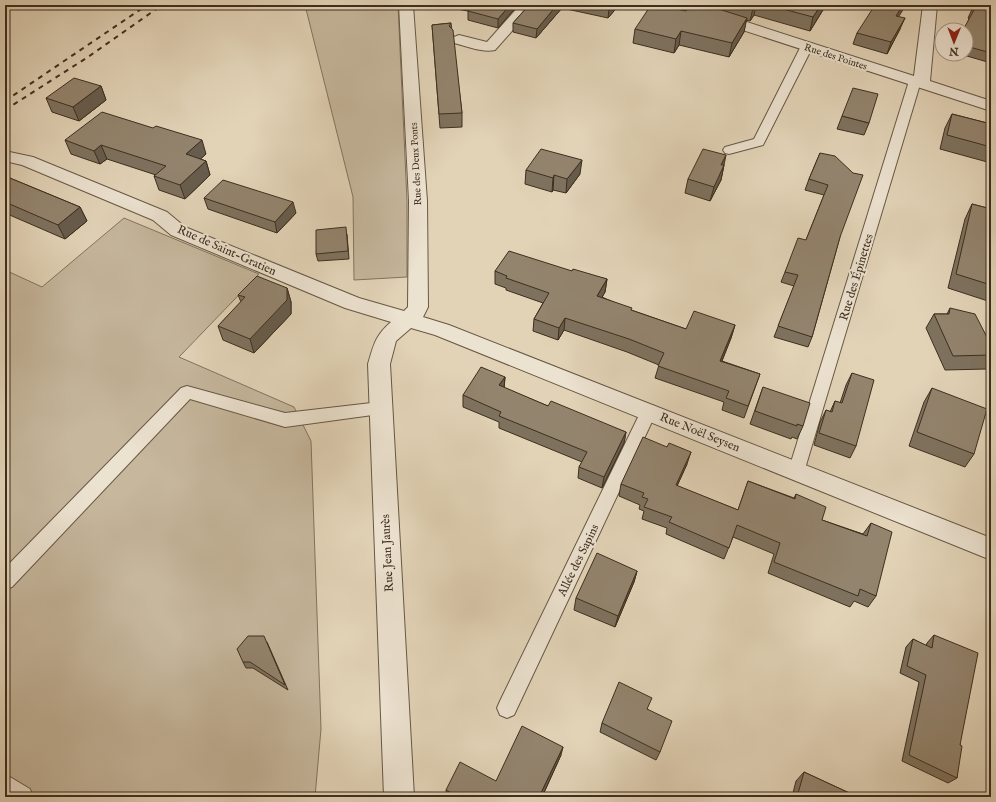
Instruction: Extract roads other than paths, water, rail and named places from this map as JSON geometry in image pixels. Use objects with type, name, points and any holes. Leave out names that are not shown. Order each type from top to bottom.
[{"type":"street","name":"Rue des Deux Ponts","points":[[406,5],[418,201],[418,307],[407,320]]},
{"type":"street","points":[[459,40],[490,47],[528,5]]},
{"type":"street","name":"Rue des Pointes","points":[[680,5],[991,106]]},
{"type":"street","points":[[919,82],[922,73],[930,5]]},
{"type":"street","name":"Rue de Saint-Gratien","points":[[5,156],[27,161],[160,216],[178,231],[352,303],[407,320]]},
{"type":"street","name":"Rue Jean Jaurès","points":[[399,797],[379,364],[387,337],[407,320]]},
{"type":"street","name":"Rue Noël Seysen","points":[[407,320],[442,330],[649,411],[796,472],[991,549]]},
{"type":"lane","points":[[729,150],[759,142],[807,46]]},
{"type":"lane","name":"Rue des Épinettes","points":[[796,472],[919,82]]},
{"type":"lane","points":[[5,582],[187,392],[285,420],[380,408]]},
{"type":"lane","name":"Allée des Sapins","points":[[506,708],[649,411]]},
{"type":"lane","points":[[5,785],[22,797]]},
{"type":"railway","points":[[5,101],[147,5]]},
{"type":"railway","points":[[5,110],[88,57],[162,5]]}]
